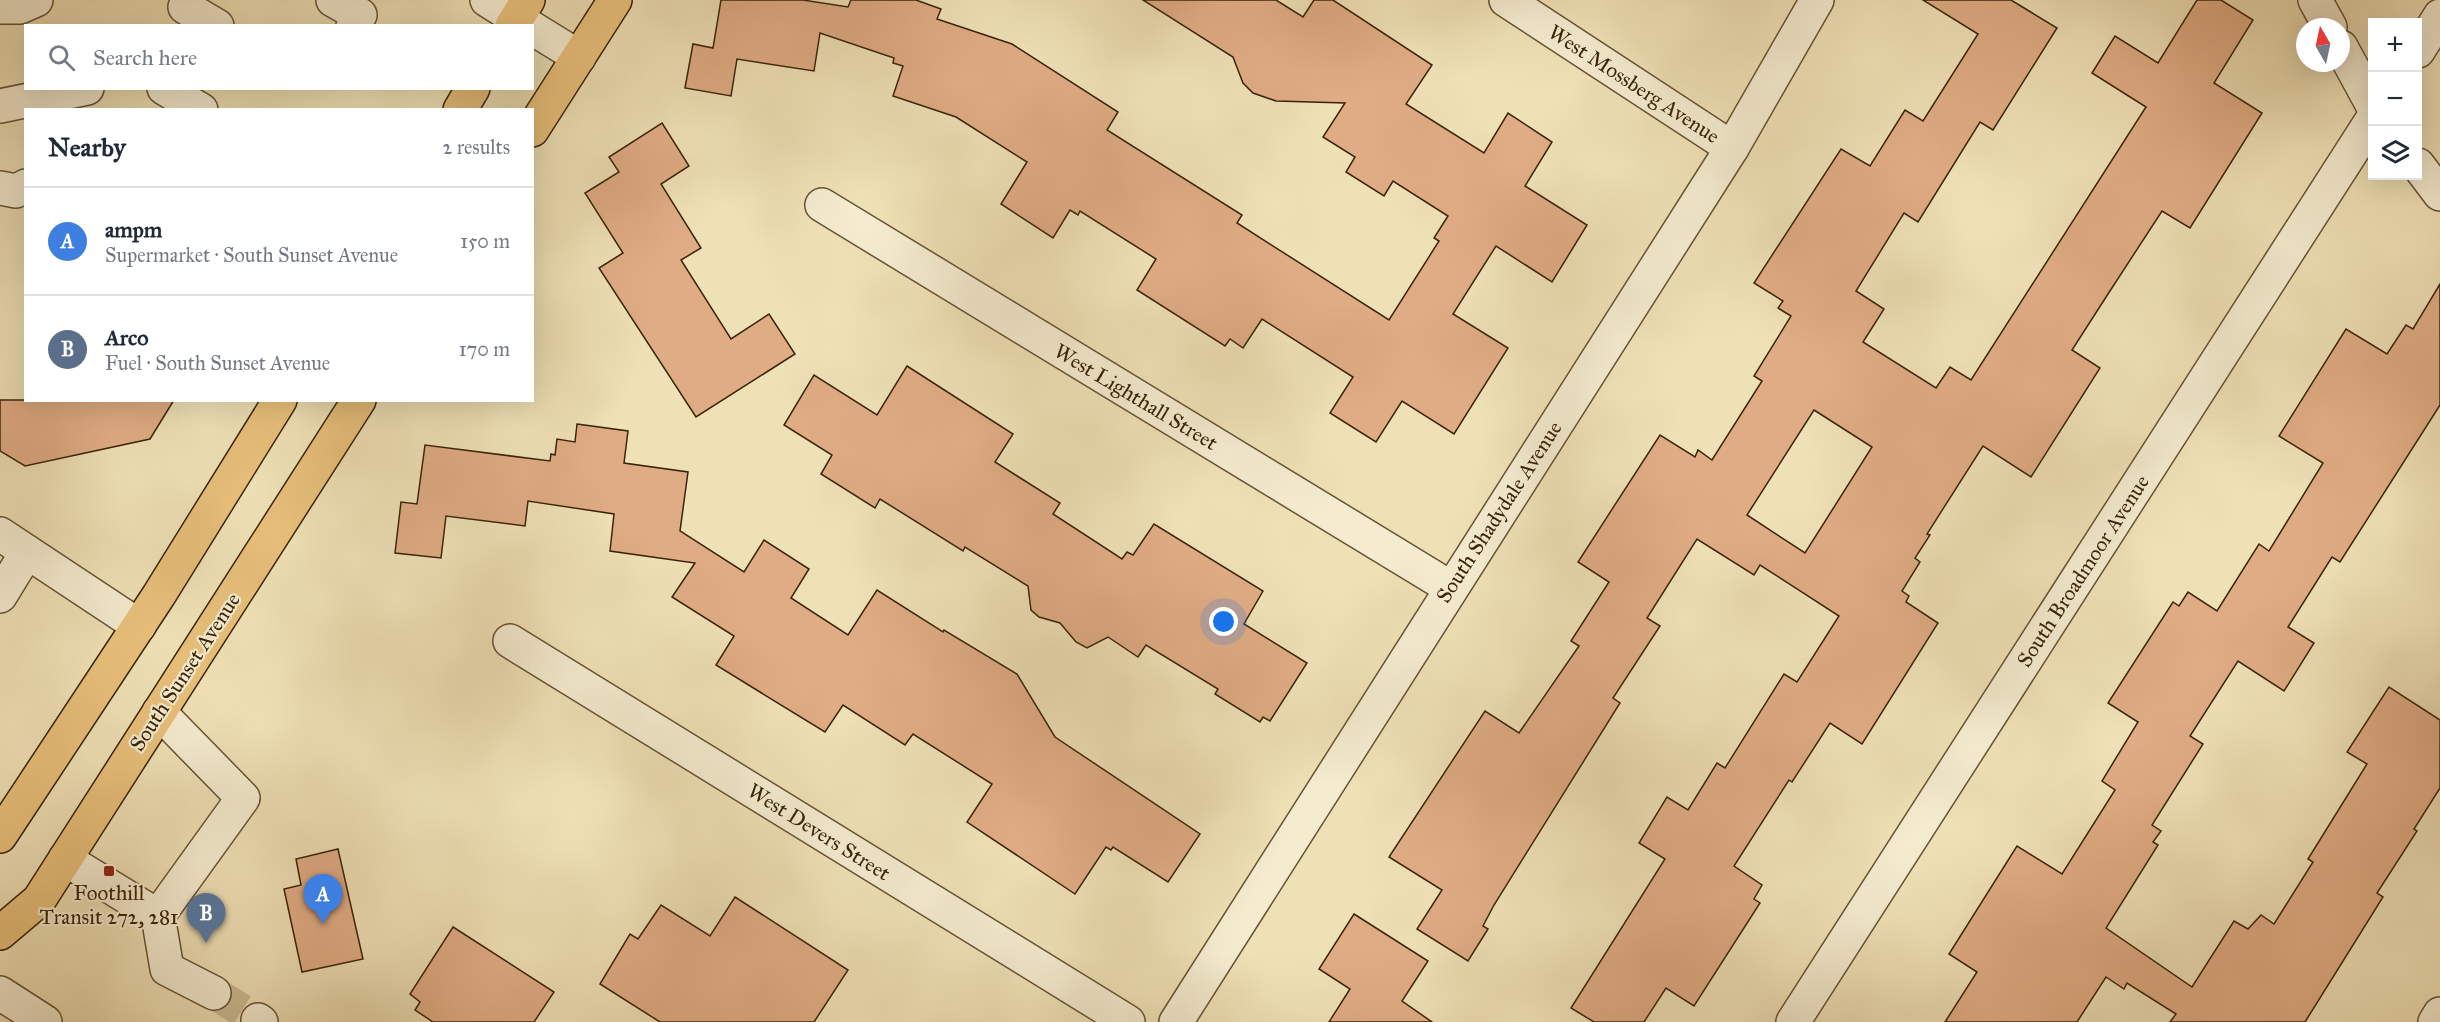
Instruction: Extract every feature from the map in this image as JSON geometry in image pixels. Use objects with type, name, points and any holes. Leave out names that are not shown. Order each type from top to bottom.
[{"type":"main road","points":[[534,127],[615,0]]},
{"type":"main road","points":[[461,108],[472,90]]},
{"type":"main road","points":[[0,836],[139,626],[279,402]]},
{"type":"main road","name":"South Sunset Avenue","points":[[0,933],[39,900],[358,402]]},
{"type":"street","points":[[0,7],[20,7],[36,0]]},
{"type":"street","points":[[333,0],[360,15],[354,24]]},
{"type":"street","points":[[487,0],[523,19]]},
{"type":"street","name":"West Mossberg Avenue","points":[[1506,0],[1732,148]]},
{"type":"street","name":"South Shadydale Avenue","points":[[1176,1022],[1732,148],[1817,0]]},
{"type":"street","points":[[2314,0],[2325,18]]},
{"type":"street","points":[[182,11],[212,24]]},
{"type":"street","points":[[2422,45],[2440,16]]},
{"type":"street","points":[[534,26],[579,57]]},
{"type":"street","points":[[2350,63],[2368,95]]},
{"type":"street","points":[[167,90],[198,108]]},
{"type":"street","points":[[0,106],[77,97]]},
{"type":"street","name":"South Broadmoor Avenue","points":[[1793,1022],[2369,126]]},
{"type":"street","points":[[2422,170],[2440,194]]},
{"type":"street","points":[[0,188],[16,191],[24,187]]},
{"type":"street","name":"West Lighthall Street","points":[[822,205],[1450,588]]},
{"type":"street","points":[[0,534],[139,626]]},
{"type":"street","points":[[0,596],[27,552]]},
{"type":"street","name":"West Devers Street","points":[[510,641],[1128,1022]]},
{"type":"street","points":[[159,712],[243,798],[158,916],[167,969],[214,993]]},
{"type":"street","points":[[65,859],[158,916]]},
{"type":"street","points":[[0,993],[45,1022]]},
{"type":"street","points":[[2435,1022],[2440,1014]]},
{"type":"building","points":[[721,0],[803,0],[848,7],[851,0],[916,0],[941,9],[937,19],[1012,44],[1118,112],[1107,130],[1242,215],[1237,223],[1389,320],[1439,241],[1434,238],[1448,216],[1393,181],[1384,196],[1346,172],[1355,157],[1323,137],[1345,103],[1276,101],[1253,93],[1243,83],[1233,57],[1143,0],[1276,0],[1303,17],[1314,0],[1333,0],[1432,65],[1406,104],[1484,153],[1508,113],[1552,142],[1525,186],[1587,225],[1552,282],[1496,246],[1453,314],[1508,348],[1454,434],[1402,401],[1376,442],[1330,413],[1353,377],[1262,319],[1243,348],[1230,339],[1225,346],[1137,290],[1156,259],[1080,211],[1078,215],[1070,210],[1053,238],[1001,204],[1027,162],[956,117],[893,96],[903,66],[893,63],[894,58],[820,33],[814,71],[737,59],[731,96],[685,88],[693,44],[713,48]]},
{"type":"building","points":[[1923,0],[2011,0],[2057,28],[1993,130],[1980,122],[1918,222],[1904,213],[1856,291],[1884,309],[1863,342],[1936,388],[1950,367],[1971,380],[2146,107],[2092,73],[2115,36],[2158,63],[2197,0],[2221,0],[2253,20],[2214,83],[2262,113],[2190,228],[2162,211],[2072,350],[2100,368],[2031,477],[1983,446],[1927,534],[1930,535],[1915,558],[1920,562],[1902,591],[1909,596],[1906,602],[1938,623],[1862,744],[1830,723],[1792,782],[1789,780],[1734,866],[1762,885],[1754,899],[1760,903],[1694,1006],[1666,988],[1644,1022],[1594,1022],[1571,1008],[1665,859],[1639,843],[1667,797],[1688,810],[1717,763],[1725,768],[1784,674],[1797,682],[1839,616],[1760,565],[1754,575],[1697,539],[1647,618],[1660,626],[1613,698],[1620,703],[1494,905],[1483,926],[1488,929],[1468,961],[1417,929],[1442,890],[1389,857],[1485,711],[1519,733],[1579,646],[1571,641],[1609,582],[1578,562],[1660,435],[1695,457],[1698,450],[1712,460],[1762,381],[1754,376],[1791,316],[1778,308],[1783,301],[1754,283],[1841,149],[1870,166],[1905,110],[1923,121],[1978,34]],"holes":[[[1814,410],[1872,447],[1805,553],[1747,515]]]},
{"type":"building","points":[[662,123],[689,166],[661,184],[701,248],[681,260],[731,339],[769,314],[795,354],[696,417],[599,268],[623,253],[585,193],[619,172],[609,157]]},
{"type":"building","points":[[2440,284],[2440,405],[2340,562],[2332,557],[2288,627],[2314,643],[2284,691],[2238,661],[2190,736],[2203,744],[2152,825],[2161,831],[2153,842],[2158,845],[2106,928],[2192,987],[2234,921],[2248,929],[2261,915],[2274,924],[2313,862],[2308,859],[2367,764],[2347,752],[2389,687],[2440,720],[2440,788],[2414,829],[2417,831],[2377,893],[2383,897],[2305,1022],[2170,1022],[2176,1014],[2127,983],[2124,989],[2106,977],[2077,1022],[1945,1022],[1977,972],[1949,954],[2017,846],[2062,874],[2115,790],[2102,781],[2138,722],[2108,703],[2173,602],[2179,606],[2188,592],[2217,611],[2259,544],[2269,551],[2323,463],[2279,436],[2346,329],[2387,354],[2406,325],[2413,329]]},
{"type":"building","points":[[907,366],[1013,434],[995,462],[1060,503],[1053,514],[1122,559],[1127,552],[1133,555],[1154,524],[1263,591],[1244,624],[1307,663],[1270,721],[1263,717],[1260,722],[1215,694],[1218,689],[1146,645],[1138,657],[1108,637],[1087,648],[1076,642],[1060,623],[1039,617],[1031,610],[1028,586],[965,547],[963,551],[880,499],[875,508],[821,474],[832,455],[784,425],[814,375],[877,415]]},
{"type":"building","points":[[0,400],[173,402],[150,439],[25,466],[0,451]]},
{"type":"building","points":[[577,424],[628,431],[624,463],[688,472],[680,531],[744,572],[764,540],[809,569],[791,598],[848,635],[877,590],[943,632],[944,630],[1017,674],[1055,737],[1200,834],[1168,882],[1113,847],[1111,850],[1106,847],[1075,894],[967,822],[992,784],[913,734],[905,745],[843,705],[825,732],[716,665],[734,636],[672,597],[695,563],[610,551],[614,514],[528,501],[525,526],[446,516],[441,558],[395,553],[401,502],[417,504],[425,445],[550,461],[551,454],[555,455],[557,439],[575,442]]},
{"type":"building","points":[[338,849],[363,959],[302,972],[284,889],[301,885],[296,859]]},
{"type":"building","points":[[735,897],[848,970],[814,1022],[660,1022],[600,984],[630,934],[638,939],[661,905],[710,936]]},
{"type":"building","points":[[1354,914],[1428,961],[1402,1001],[1432,1022],[1329,1022],[1350,989],[1319,969]]},
{"type":"building","points":[[453,927],[554,992],[534,1022],[433,1022],[415,1010],[420,1002],[410,994]]},
{"type":"tunnel","points":[[214,993],[258,1020]]},
{"type":"place","name":"Foothill Transit 272, 281","points":[[109,871]]},
{"type":"place","name":"ampm","points":[[323,924]]},
{"type":"place","name":"Arco","points":[[206,943]]}]
